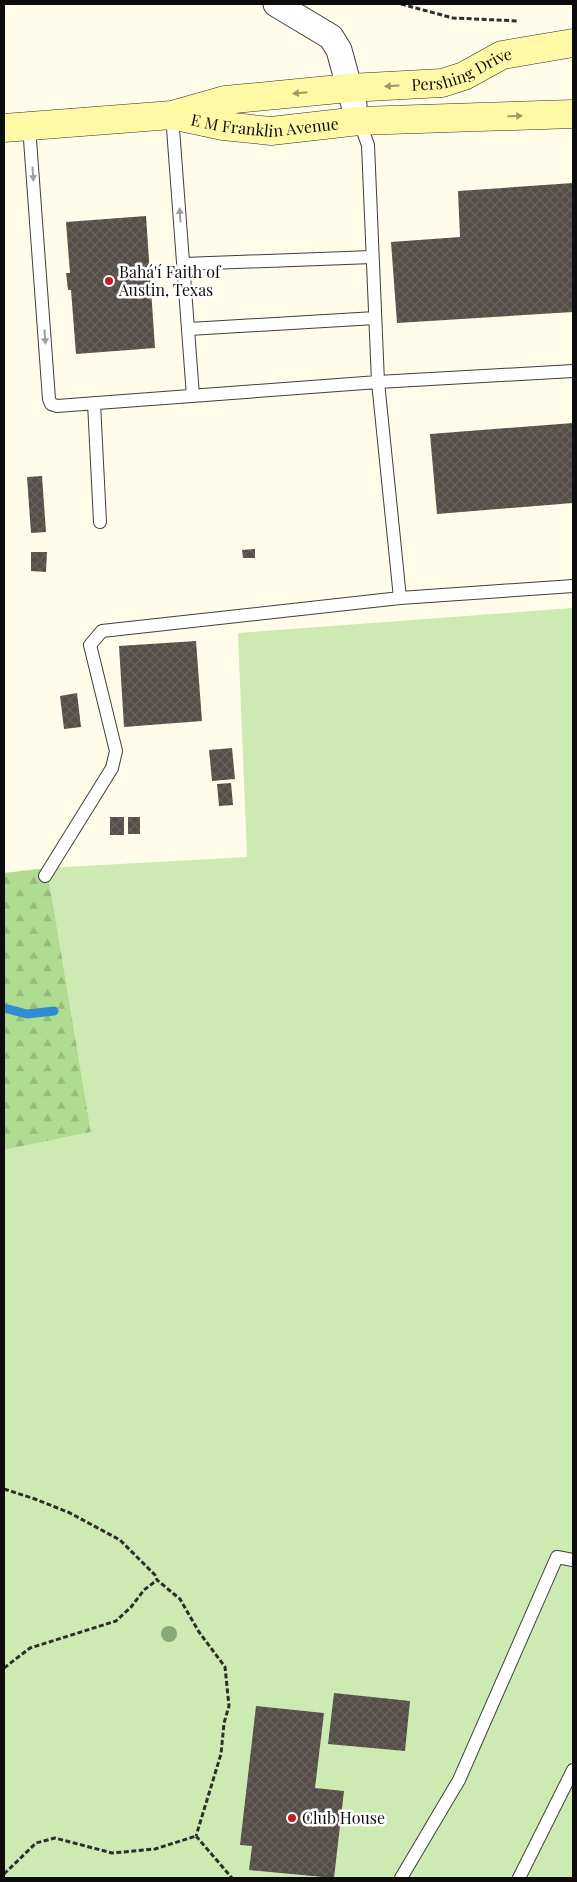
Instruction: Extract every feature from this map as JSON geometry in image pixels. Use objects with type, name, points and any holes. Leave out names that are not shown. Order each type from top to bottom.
[{"type":"street","points":[[276,4],[331,36],[339,50],[354,105],[573,114]]},
{"type":"street","name":"Pershing Drive","points":[[354,105],[464,76],[502,55],[573,43]]},
{"type":"street","name":"E M Franklin Avenue","points":[[16,127],[172,115],[225,100],[354,105]]},
{"type":"lane","points":[[354,105],[368,145],[378,382],[400,598]]},
{"type":"lane","points":[[172,115],[193,396]]},
{"type":"lane","points":[[16,127],[51,404],[57,406],[378,382],[573,371]]},
{"type":"lane","points":[[184,264],[372,257]]},
{"type":"lane","points":[[189,329],[375,318]]},
{"type":"lane","points":[[94,403],[100,522]]},
{"type":"lane","points":[[45,876],[112,768],[116,751],[90,645],[102,631],[400,598],[573,586]]},
{"type":"lane","points":[[401,1878],[460,1780],[557,1557],[573,1560]]},
{"type":"lane","points":[[518,1878],[573,1770]]},
{"type":"path","points":[[401,4],[453,18],[526,22]]},
{"type":"path","points":[[4,1489],[70,1513],[120,1540],[155,1575],[157,1580],[180,1599],[200,1632],[225,1667],[228,1706],[224,1723],[222,1754],[196,1836]]},
{"type":"path","points":[[4,1668],[30,1648],[116,1621],[144,1590],[157,1580]]},
{"type":"path","points":[[4,1874],[36,1843],[55,1838],[112,1853],[155,1848],[196,1836]]},
{"type":"path","points":[[196,1836],[232,1878]]},
{"type":"green space","points":[[573,608],[573,1878],[4,1878],[4,1150],[91,1132],[47,868],[247,857],[238,633]]},
{"type":"green space","points":[[47,868],[91,1132],[4,1150],[4,873]]},
{"type":"building","points":[[573,183],[573,312],[397,323],[391,242],[460,237],[458,191]]},
{"type":"building","name":"Bahá'í Faith of Austin, Texas","points":[[146,216],[155,348],[76,354],[71,290],[68,290],[66,273],[70,273],[66,222]]},
{"type":"building","points":[[573,423],[573,503],[437,514],[430,434]]},
{"type":"building","points":[[42,476],[46,532],[31,533],[27,477]]},
{"type":"building","points":[[255,549],[255,558],[243,558],[242,550]]},
{"type":"building","points":[[31,552],[47,552],[46,572],[31,571]]},
{"type":"building","points":[[196,641],[202,721],[124,727],[119,646]]},
{"type":"building","points":[[77,693],[81,727],[64,729],[60,696]]},
{"type":"building","points":[[232,748],[235,779],[212,781],[209,750]]},
{"type":"building","points":[[231,783],[233,805],[219,806],[217,784]]},
{"type":"building","points":[[110,817],[124,817],[124,835],[110,835]]},
{"type":"building","points":[[128,817],[140,817],[140,834],[128,834]]},
{"type":"building","points":[[334,1693],[410,1701],[405,1751],[328,1744]]},
{"type":"building","name":"Club House","points":[[256,1706],[324,1713],[315,1788],[344,1791],[334,1878],[249,1870],[252,1846],[240,1845]]},
{"type":"waterway","points":[[4,1008],[27,1014],[54,1011]]},
{"type":"place","name":"Bahá'í Faith of Austin, Texas","points":[[109,281]]},
{"type":"place","name":"Club House","points":[[292,1818]]}]
